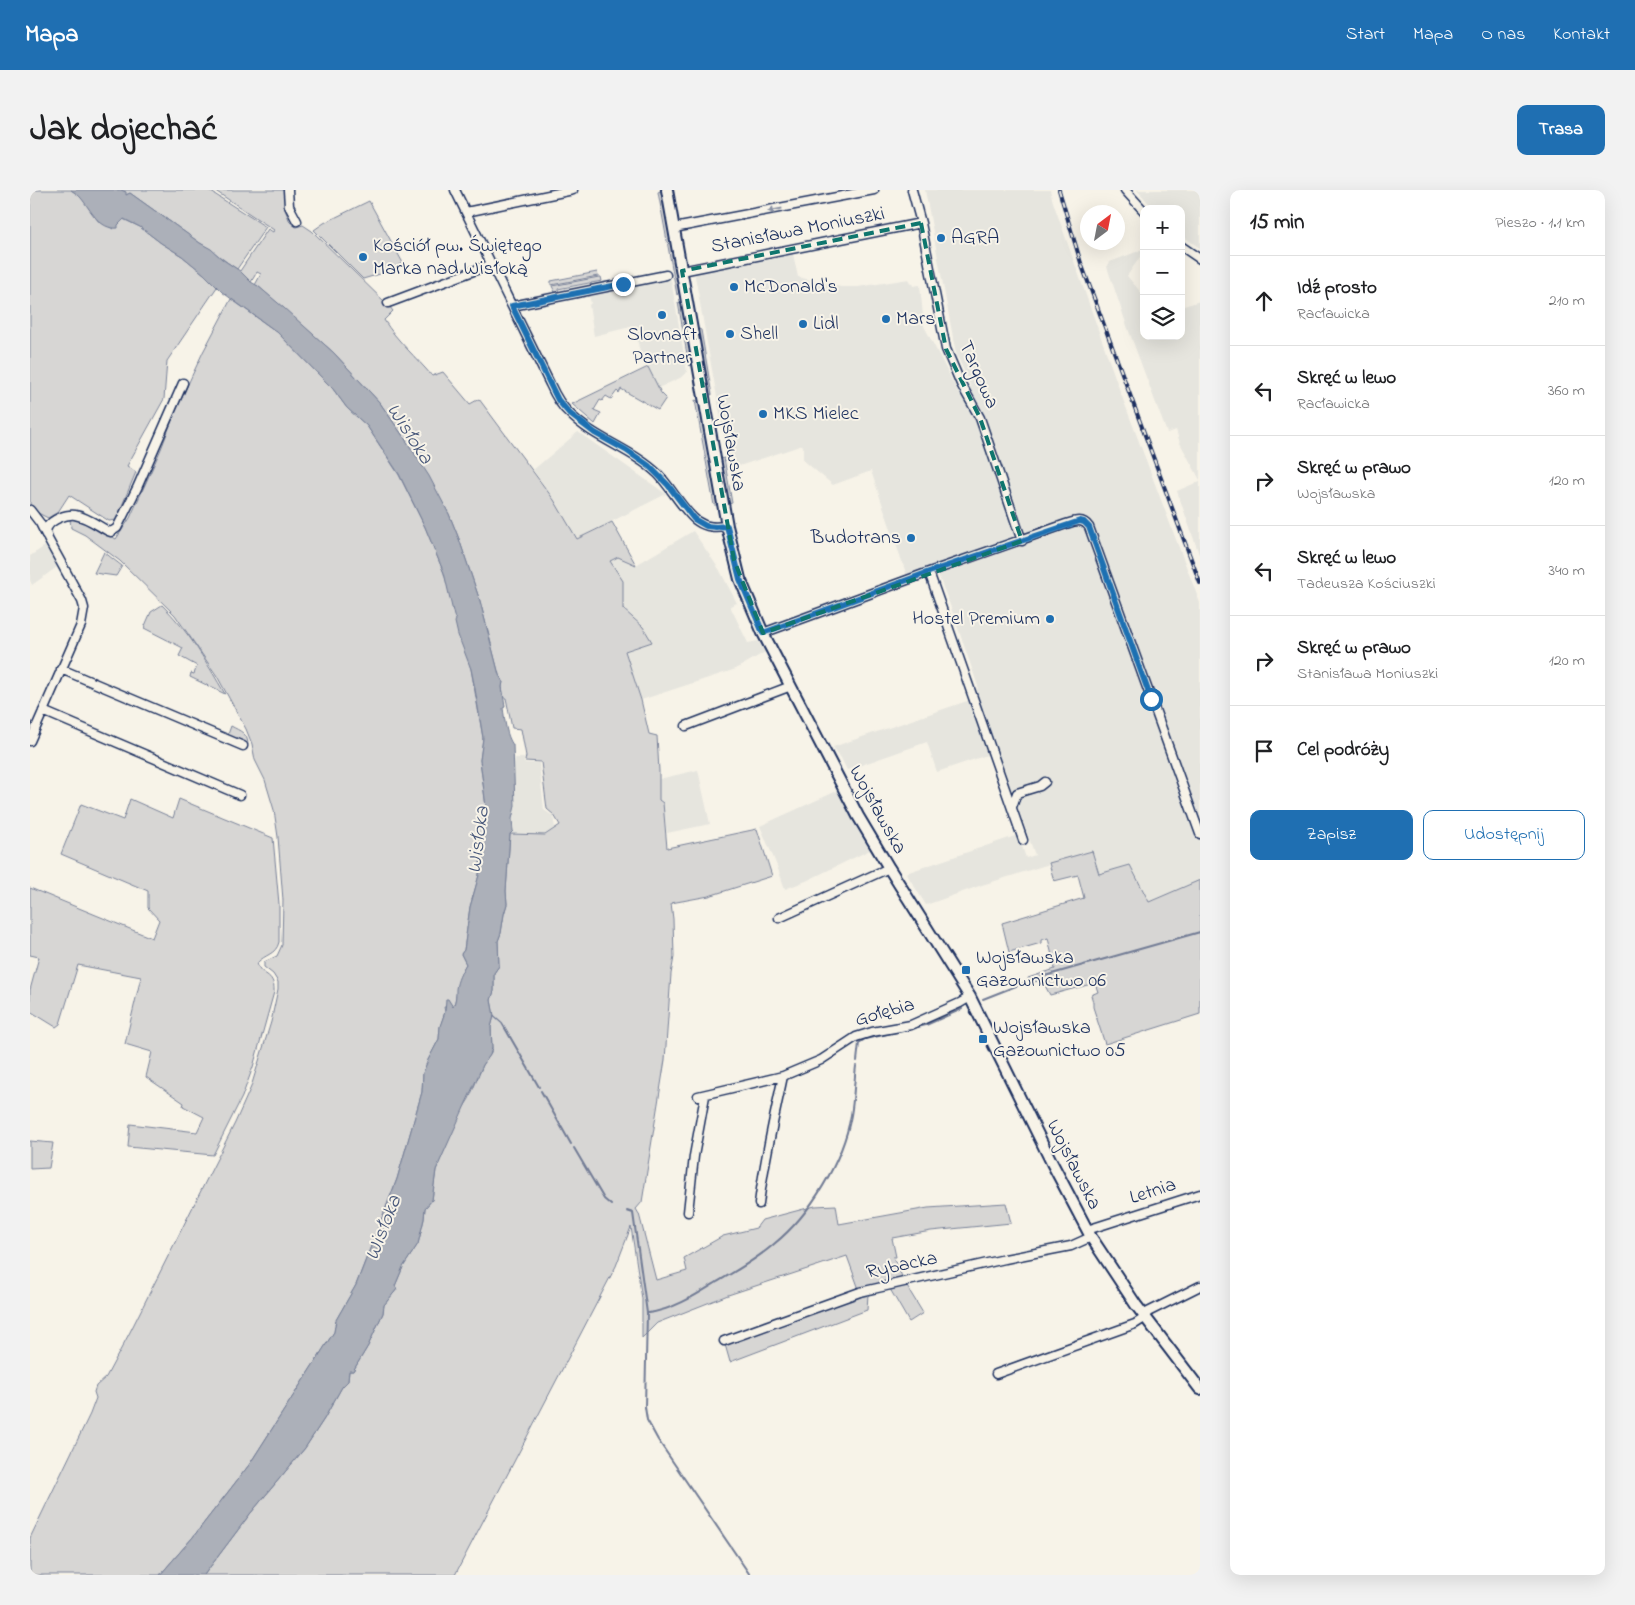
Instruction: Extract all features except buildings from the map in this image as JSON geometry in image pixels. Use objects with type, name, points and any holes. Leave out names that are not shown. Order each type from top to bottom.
[{"type":"street","points":[[288,190],[289,206],[297,222]]},
{"type":"street","points":[[455,190],[558,400],[570,414],[595,433],[626,450],[649,466],[668,485],[694,519],[706,526],[727,526]]},
{"type":"street","points":[[466,212],[573,190]]},
{"type":"street","name":"Wojsławska","points":[[667,190],[727,526],[740,579],[763,633],[858,816],[970,997],[1089,1234],[1145,1316],[1200,1389]]},
{"type":"street","points":[[674,228],[874,190]]},
{"type":"street","name":"Targowa","points":[[912,190],[921,224],[946,349],[980,418],[1022,540]]},
{"type":"street","points":[[1125,190],[1140,207]]},
{"type":"street","name":"Stanisława Moniuszki","points":[[682,272],[921,224]]},
{"type":"street","points":[[1185,249],[1200,259]]},
{"type":"street","points":[[388,303],[492,264]]},
{"type":"street","points":[[512,306],[666,275]]},
{"type":"street","points":[[44,525],[73,515],[87,519],[108,531],[113,531],[117,528],[183,383]]},
{"type":"street","points":[[30,510],[44,525],[48,540],[78,591],[84,608],[81,625],[30,741]]},
{"type":"street","points":[[763,633],[929,572],[1077,521],[1084,522],[1089,527],[1200,834]]},
{"type":"street","points":[[929,572],[1023,840]]},
{"type":"street","points":[[61,669],[243,746]]},
{"type":"street","points":[[686,726],[791,686]]},
{"type":"street","points":[[43,711],[240,795]]},
{"type":"street","points":[[1012,807],[1017,793],[1040,786],[1045,782]]},
{"type":"street","points":[[779,918],[889,868]]},
{"type":"street","name":"Gołębia","points":[[688,1212],[702,1096],[784,1076],[821,1060],[856,1038],[872,1032],[911,1024],[970,997]]},
{"type":"street","points":[[759,1204],[768,1141],[784,1076]]},
{"type":"street","name":"Letnia","points":[[1089,1234],[1200,1194]]},
{"type":"street","name":"Rybacka","points":[[724,1341],[860,1292],[1071,1246],[1089,1234]]},
{"type":"street","points":[[996,1374],[1135,1324],[1145,1316],[1200,1286]]},
{"type":"highlighted area","points":[[921,223],[946,349],[980,418],[1022,541],[763,633],[734,560],[682,271]]},
{"type":"shaded area","points":[[30,190],[71,190],[81,197],[98,221],[113,229],[123,219],[140,227],[182,256],[217,287],[167,361],[164,399],[127,466],[136,472],[116,520],[109,521],[69,495],[58,512],[48,518],[38,513],[30,504]]},
{"type":"shaded area","points":[[121,190],[208,190],[266,227],[237,269],[130,193],[126,195]]},
{"type":"shaded area","points":[[214,190],[284,190],[286,205],[284,207],[290,222],[296,227],[303,225],[312,231],[389,306],[393,311],[384,320],[432,376],[443,372],[470,404],[479,399],[554,500],[577,539],[612,522],[636,565],[618,557],[610,561],[623,581],[623,609],[643,627],[652,642],[625,651],[641,700],[649,734],[657,736],[659,800],[663,803],[667,848],[757,829],[772,876],[709,896],[671,903],[674,957],[671,974],[665,1060],[642,1202],[636,1209],[639,1214],[656,1280],[687,1271],[684,1258],[723,1236],[756,1228],[762,1220],[815,1206],[836,1205],[839,1224],[928,1208],[1006,1203],[1011,1223],[931,1231],[892,1238],[896,1257],[893,1257],[906,1285],[923,1313],[909,1322],[890,1289],[868,1294],[867,1310],[730,1362],[724,1341],[860,1292],[847,1256],[728,1295],[657,1323],[642,1338],[642,1299],[631,1227],[616,1266],[455,1575],[204,1575],[250,1514],[305,1448],[342,1387],[348,1381],[349,1371],[353,1371],[368,1346],[383,1313],[384,1305],[397,1289],[395,1286],[403,1267],[418,1244],[425,1208],[432,1200],[436,1170],[460,1113],[469,1099],[492,1048],[491,1027],[494,1016],[491,1000],[494,991],[494,973],[499,966],[498,941],[507,904],[506,891],[510,834],[545,835],[560,825],[554,815],[547,809],[541,762],[525,761],[526,756],[521,729],[512,728],[506,698],[504,698],[503,681],[499,675],[480,601],[449,514],[405,439],[380,403],[334,353],[255,285],[261,274],[257,272],[251,282],[240,271],[268,229],[273,232],[274,230]]},
{"type":"shaded area","points":[[662,190],[680,290],[677,295],[658,192]]},
{"type":"shaded area","points":[[925,190],[1050,190],[1121,394],[1200,603],[1200,880],[1149,902],[1130,865],[1099,874],[1091,851],[982,885],[926,905],[906,873],[1018,835],[1026,858],[1035,855],[980,704],[978,686],[935,567],[907,576],[871,471],[833,485],[803,460],[803,445],[730,469],[693,265],[791,245],[798,277],[841,287],[858,287],[909,279],[910,284],[912,283],[913,286],[920,285],[924,326],[958,392],[971,387],[956,353]]},
{"type":"shaded area","points":[[1137,190],[1200,190],[1200,248],[1185,238],[1185,205],[1150,205]]},
{"type":"shaded area","points":[[369,201],[403,263],[380,274],[363,279],[314,230],[324,223]]},
{"type":"shaded area","points":[[1140,251],[1140,257],[1127,276],[1140,291],[1140,340],[1185,340],[1185,306],[1200,301],[1200,480],[1180,443],[1176,430],[1167,433],[1107,267],[1110,262]]},
{"type":"shaded area","points":[[597,272],[598,276],[551,285],[551,281]]},
{"type":"shaded area","points":[[601,277],[602,281],[558,289],[559,294],[556,294],[552,286]]},
{"type":"shaded area","points":[[671,280],[687,372],[680,378],[658,388],[640,352],[634,326],[594,336],[589,296]]},
{"type":"shaded area","points":[[231,299],[277,332],[333,389],[347,408],[367,426],[399,475],[425,527],[444,573],[471,669],[483,738],[480,760],[486,807],[479,875],[470,907],[464,950],[461,954],[466,964],[461,975],[453,1008],[444,1007],[445,1012],[440,1027],[439,1039],[423,1073],[422,1092],[397,1179],[356,1285],[336,1320],[334,1332],[249,1465],[193,1537],[160,1575],[30,1575],[30,1538],[90,1414],[96,1398],[94,1392],[96,1386],[106,1377],[130,1332],[235,1123],[251,1087],[271,1022],[278,989],[278,982],[273,974],[264,967],[264,962],[277,956],[282,945],[283,900],[278,837],[274,810],[265,780],[255,760],[252,744],[246,729],[217,676],[175,615],[120,561],[85,535],[71,528],[70,519],[84,521],[116,539],[130,518],[176,410],[203,352]]},
{"type":"shaded area","points":[[678,302],[684,308],[693,360],[689,366]]},
{"type":"shaded area","points":[[699,329],[701,330],[712,395],[709,393]]},
{"type":"shaded area","points":[[648,367],[661,393],[666,398],[658,410],[621,389],[611,399],[606,396],[602,401],[600,400],[594,410],[601,413],[595,424],[572,404]]},
{"type":"shaded area","points":[[695,400],[700,402],[718,505],[714,505]]},
{"type":"shaded area","points":[[578,432],[666,494],[577,539],[554,500],[533,470]]},
{"type":"shaded area","points":[[724,458],[732,503],[728,504],[720,459]]},
{"type":"shaded area","points":[[1200,481],[1200,554],[1199,554],[1177,491]]},
{"type":"shaded area","points":[[693,531],[719,569],[737,603],[730,606],[748,643],[758,641],[765,652],[736,669],[641,700],[625,651],[651,642],[643,627],[623,609],[623,581],[610,561],[618,557],[636,565]]},
{"type":"shaded area","points":[[45,546],[57,567],[32,585],[30,580],[30,556]]},
{"type":"shaded area","points":[[104,552],[122,566],[116,576],[94,573]]},
{"type":"shaded area","points":[[162,605],[189,636],[225,694],[190,677],[191,673],[194,674],[197,666],[179,656],[183,648],[144,628],[151,612]]},
{"type":"shaded area","points":[[970,700],[990,754],[937,772],[927,742],[847,770],[833,747]]},
{"type":"shaded area","points":[[231,726],[245,735],[248,741],[246,747],[226,740]]},
{"type":"shaded area","points":[[515,758],[524,758],[524,763],[539,763],[544,810],[553,816],[555,828],[545,835],[514,835],[511,833],[514,828],[512,818],[515,806],[513,770]]},
{"type":"shaded area","points":[[698,770],[710,824],[667,833],[663,803],[659,800],[659,779]]},
{"type":"shaded area","points":[[839,790],[872,849],[806,881],[785,889],[760,826]]},
{"type":"shaded area","points":[[130,799],[173,818],[179,799],[273,838],[279,904],[279,942],[273,952],[257,963],[261,970],[270,977],[274,985],[274,992],[253,1067],[242,1097],[213,1155],[128,1147],[130,1124],[197,1132],[204,1117],[183,1106],[184,1103],[146,1077],[152,1052],[125,1044],[141,977],[78,965],[60,1024],[56,1027],[30,1011],[30,990],[39,957],[30,955],[30,888],[152,938],[159,920],[148,908],[148,891],[61,854],[81,804],[123,820]]},
{"type":"shaded area","points":[[1092,851],[1099,874],[1130,865],[1149,902],[1200,880],[1200,1014],[1105,1044],[1091,995],[1098,992],[1095,983],[1050,995],[1042,980],[1030,983],[1028,978],[1055,969],[1048,938],[1041,940],[1041,943],[1009,952],[1002,923],[1084,898],[1078,875],[1054,881],[1049,863]]},
{"type":"shaded area","points":[[30,1141],[53,1143],[49,1168],[30,1169]]},
{"type":"water","name":"Wisłoka","points":[[71,190],[121,190],[126,192],[126,195],[130,193],[211,249],[258,286],[334,353],[380,403],[429,476],[449,514],[459,539],[480,601],[499,675],[503,682],[505,723],[513,745],[515,806],[512,819],[513,831],[510,834],[506,891],[507,904],[498,941],[499,966],[494,973],[494,991],[491,1000],[494,1016],[491,1027],[492,1048],[490,1055],[483,1065],[436,1170],[432,1200],[425,1208],[418,1244],[403,1267],[395,1286],[397,1289],[384,1305],[383,1313],[368,1346],[353,1371],[349,1371],[348,1381],[342,1387],[305,1448],[250,1514],[204,1575],[160,1575],[193,1537],[249,1465],[334,1332],[336,1320],[356,1285],[397,1179],[422,1092],[423,1073],[439,1039],[446,999],[448,999],[453,1007],[457,983],[466,964],[461,954],[464,950],[470,907],[479,875],[486,807],[480,760],[483,738],[471,669],[458,635],[444,573],[425,527],[399,474],[367,426],[347,408],[333,389],[277,332],[222,292],[182,256],[140,227],[124,219],[118,225],[118,228],[106,226],[96,218],[80,197]]},
{"type":"waterway","points":[[983,999],[1034,979],[1200,932]]},
{"type":"waterway","points":[[913,1028],[926,1025],[962,1009]]},
{"type":"waterway","points":[[494,1016],[502,1023],[539,1087]]},
{"type":"waterway","points":[[857,1061],[859,1043],[865,1039],[906,1030]]},
{"type":"waterway","points":[[648,1313],[666,1309],[684,1301],[754,1260],[787,1232],[800,1218],[823,1186],[841,1150],[851,1115],[856,1066]]},
{"type":"waterway","points":[[541,1091],[571,1144]]},
{"type":"waterway","points":[[574,1148],[604,1199],[611,1205]]},
{"type":"waterway","points":[[627,1211],[633,1213],[647,1313],[645,1407],[647,1420],[658,1440],[750,1575]]},
{"type":"railway","points":[[1059,190],[1081,263],[1200,583]]},
{"type":"place","name":"AGRA","points":[[941,238]]},
{"type":"place","name":"Kościół pw. Świętego Marka nad Wisłoką","points":[[363,257]]},
{"type":"place","name":"McDonald's","points":[[734,287]]},
{"type":"place","name":"Slovnaft Partner","points":[[662,315]]},
{"type":"place","name":"Mars","points":[[886,319]]},
{"type":"place","name":"Lidl","points":[[803,324]]},
{"type":"place","name":"Shell","points":[[730,334]]},
{"type":"place","name":"MKS Mielec","points":[[763,414]]},
{"type":"place","name":"Budotrans","points":[[911,538]]},
{"type":"place","name":"Hostel Premium","points":[[1050,619]]},
{"type":"place","name":"Wojsławska Gazownictwo 06","points":[[966,970]]},
{"type":"place","name":"Wojsławska Gazownictwo 05","points":[[983,1039]]},
{"type":"route","points":[[623,284],[512,306],[558,400],[564,408],[595,433],[626,450],[649,466],[668,485],[694,519],[706,526],[727,526],[740,579],[763,633],[929,572],[1066,524],[1080,521],[1089,527],[1151,699]]}]
